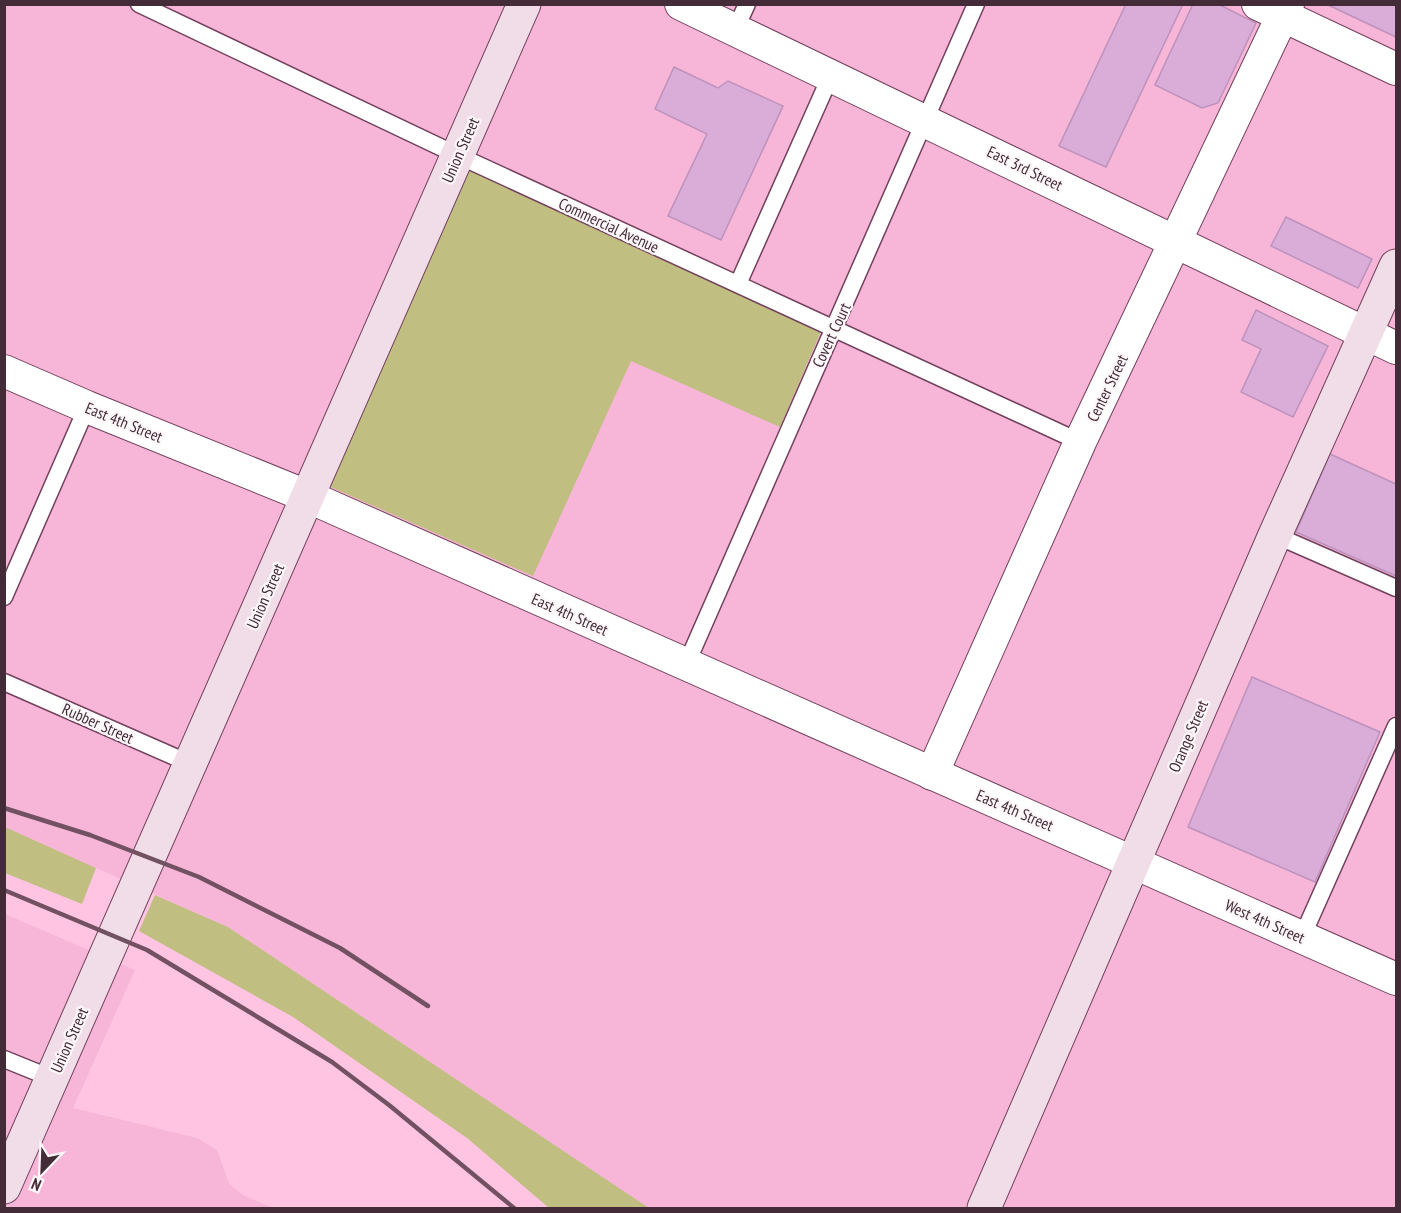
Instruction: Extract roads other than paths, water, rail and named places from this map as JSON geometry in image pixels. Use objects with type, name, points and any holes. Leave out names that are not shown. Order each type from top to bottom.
[{"type":"main road","name":"Union Street","points":[[4,1186],[524,4]]},
{"type":"main road","name":"Orange Street","points":[[984,1209],[1275,535],[1396,267]]},
{"type":"street","name":"East 3rd Street","points":[[681,4],[741,17],[831,75],[1396,348]]},
{"type":"street","points":[[1276,8],[1396,69]]},
{"type":"street","name":"Center Street","points":[[932,774],[1080,442],[1177,241],[1276,8]]},
{"type":"street","name":"East 4th Street","points":[[4,370],[87,407],[309,497],[1134,862]]},
{"type":"street","name":"West 4th Street","points":[[1134,862],[1396,980]]},
{"type":"lane","name":"Commercial Avenue","points":[[139,4],[457,155],[1080,442]]},
{"type":"lane","name":"Covert Court","points":[[686,665],[976,4]]},
{"type":"lane","points":[[738,284],[831,75]]},
{"type":"lane","points":[[4,597],[87,407]]},
{"type":"lane","points":[[1275,535],[1396,588]]},
{"type":"lane","name":"Rubber Street","points":[[4,682],[191,764]]},
{"type":"lane","points":[[1302,937],[1396,726]]},
{"type":"lane","points":[[4,1059],[51,1078]]},
{"type":"railway","points":[[4,808],[90,835],[199,877],[340,948],[428,1006]]},
{"type":"railway","points":[[4,890],[147,950],[332,1062],[389,1105],[514,1208]]}]
